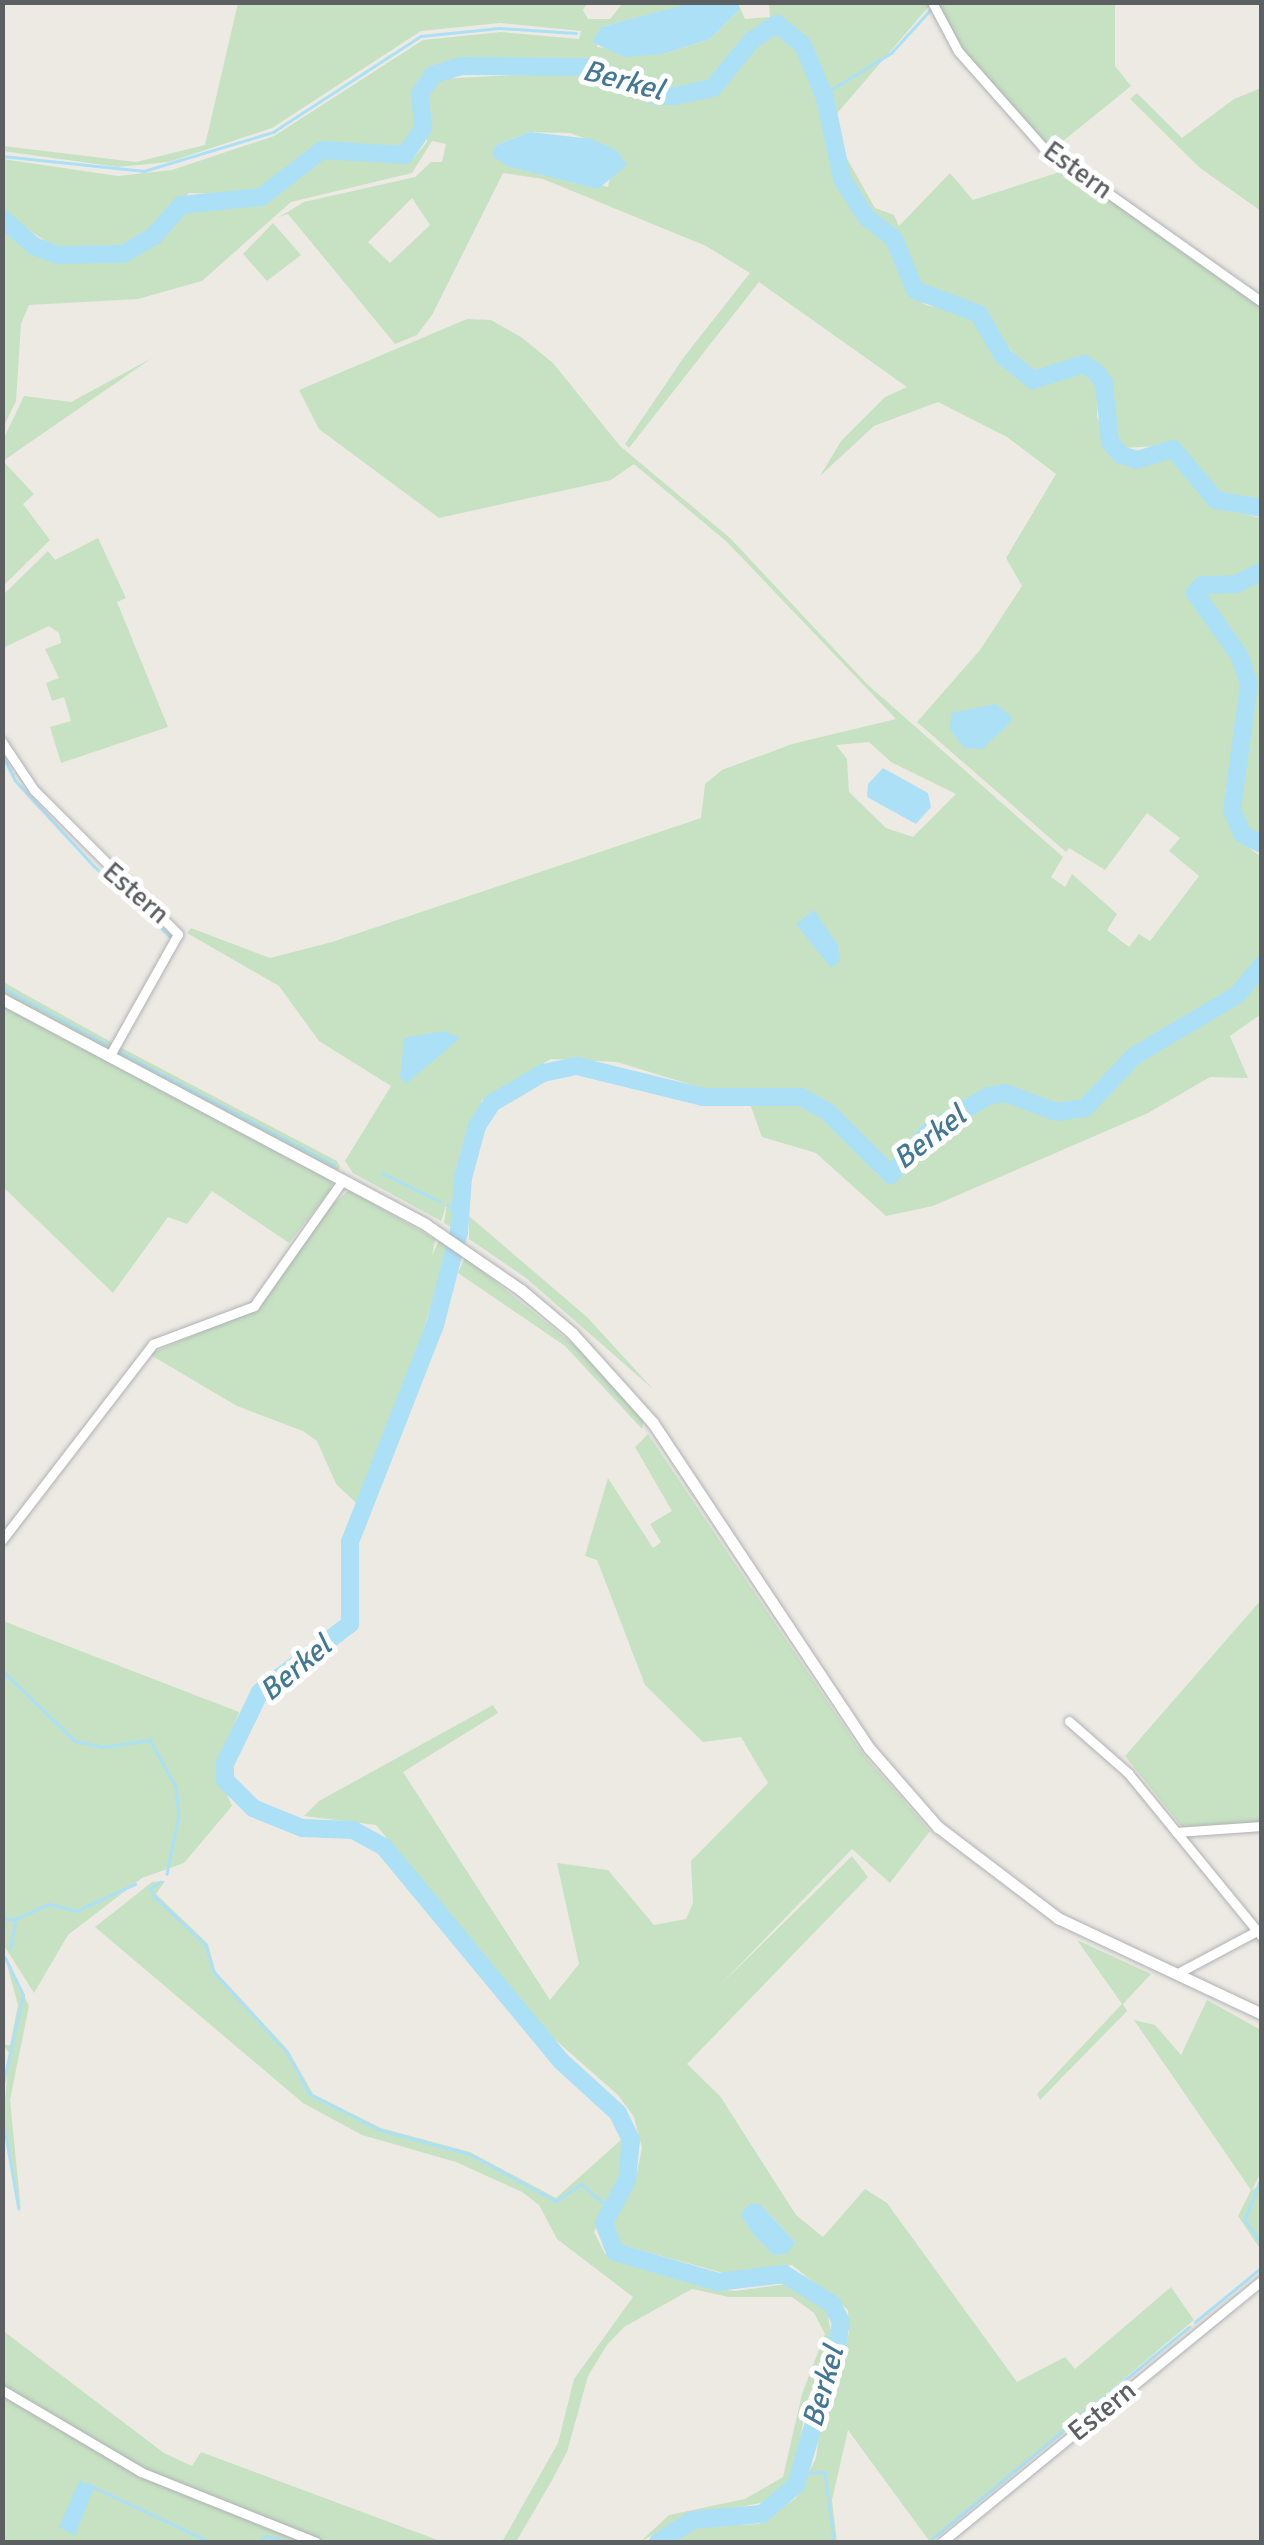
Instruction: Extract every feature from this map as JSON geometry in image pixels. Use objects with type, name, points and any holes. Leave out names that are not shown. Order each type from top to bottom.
[{"type":"street","name":"Estern","points":[[932,2],[958,51],[1043,147],[1262,302]]},
{"type":"street","name":"Estern","points":[[2,742],[34,790],[178,934],[110,1058]]},
{"type":"street","points":[[2,999],[426,1224],[480,1258],[572,1333],[653,1423],[869,1748],[912,1801],[963,1850],[1033,1902],[1262,2014]]},
{"type":"street","points":[[2,1540],[153,1344],[254,1306],[343,1180]]},
{"type":"street","points":[[1069,1721],[1128,1773],[1259,1934],[1176,1974]]},
{"type":"street","points":[[1176,1832],[1262,1826]]},
{"type":"street","name":"Estern","points":[[942,2542],[1262,2280]]},
{"type":"street","points":[[2,2390],[141,2472],[316,2542]]},
{"type":"green space","points":[[588,2],[583,10],[588,19],[610,19],[623,3],[695,3],[601,27],[597,47],[663,54],[710,39],[740,9],[738,3],[745,19],[770,17],[769,3],[930,5],[834,117],[805,39],[787,22],[770,20],[715,81],[673,92],[577,60],[456,61],[421,81],[413,142],[397,151],[317,147],[278,182],[250,195],[189,193],[130,247],[57,249],[3,212],[2,159],[118,176],[172,170],[274,136],[423,40],[501,32],[579,39],[581,31],[500,23],[421,31],[272,128],[169,162],[118,167],[3,151],[3,146],[136,162],[205,145],[238,3]]},
{"type":"green space","points":[[936,3],[1115,3],[1115,66],[1131,86],[1052,150],[967,57]]},
{"type":"green space","points":[[770,30],[791,37],[808,66],[838,180],[861,219],[889,241],[911,294],[926,305],[971,315],[1023,381],[1044,383],[1086,369],[1098,384],[1097,417],[1113,456],[1134,465],[1175,455],[1215,507],[1261,518],[1259,566],[1227,580],[1199,577],[1188,589],[1233,655],[1244,685],[1238,754],[1225,791],[1238,839],[1261,857],[1261,959],[1244,986],[1112,1068],[1081,1106],[1063,1109],[1011,1090],[985,1092],[932,1124],[890,1170],[829,1107],[803,1093],[715,1092],[617,1062],[551,1059],[482,1100],[457,1177],[454,1229],[444,1223],[447,1203],[441,1221],[353,1173],[345,1161],[391,1086],[319,1041],[279,986],[187,933],[191,928],[270,958],[332,942],[701,818],[705,784],[722,770],[792,744],[896,719],[727,542],[634,464],[611,480],[439,518],[319,429],[299,390],[467,319],[491,320],[521,337],[553,363],[620,446],[730,538],[867,684],[1063,857],[1051,877],[1065,887],[1072,874],[1117,914],[1107,930],[1129,947],[1139,934],[1150,941],[1199,876],[1169,851],[1180,838],[1147,813],[1105,870],[1069,848],[1066,852],[917,722],[980,650],[1022,586],[1006,558],[1056,474],[1007,437],[938,402],[874,426],[820,476],[841,441],[885,397],[907,387],[759,282],[629,448],[625,444],[684,357],[750,273],[706,246],[543,179],[503,173],[432,315],[417,335],[395,344],[288,214],[279,217],[304,202],[415,177],[431,162],[442,162],[446,144],[432,141],[412,173],[291,202],[202,281],[138,299],[29,305],[21,324],[16,401],[4,426],[2,222],[43,257],[130,255],[183,208],[254,204],[289,185],[321,155],[413,159],[427,142],[424,97],[438,79],[589,71],[654,98],[697,98],[731,79]],"holes":[[[530,132],[570,133],[616,150],[608,187],[534,169],[496,145]],[[412,198],[430,225],[390,263],[368,242]],[[869,742],[891,762],[956,794],[913,837],[886,828],[849,792],[847,759],[836,745]]]},
{"type":"green space","points":[[1261,88],[1261,211],[1200,168],[1130,99],[1137,93],[1182,138],[1234,99]]},
{"type":"green space","points":[[841,148],[875,208],[894,215],[899,226],[950,173],[973,200],[1069,169],[1261,305],[1261,504],[1225,501],[1177,445],[1123,448],[1110,421],[1111,385],[1088,360],[1029,373],[976,307],[918,287],[896,233],[870,213],[848,177]]},
{"type":"green space","points":[[273,223],[301,255],[267,281],[243,254]]},
{"type":"green space","points":[[152,358],[3,461],[3,440],[24,396],[71,402]]},
{"type":"green space","points":[[3,461],[34,494],[23,504],[50,540],[3,586]]},
{"type":"green space","points":[[98,538],[126,598],[117,602],[168,727],[61,763],[50,727],[71,721],[64,697],[52,701],[46,683],[59,678],[45,649],[61,643],[59,633],[49,626],[3,648],[3,595],[48,551],[55,560]]},
{"type":"green space","points":[[1261,578],[1261,840],[1238,819],[1253,683],[1244,652],[1204,594],[1232,592]]},
{"type":"green space","points":[[1261,974],[1261,1014],[1230,1036],[1248,1078],[1210,1077],[1148,1113],[933,1206],[886,1216],[816,1153],[762,1137],[749,1101],[813,1105],[880,1177],[892,1178],[938,1129],[987,1100],[1009,1098],[1062,1117],[1085,1112],[1136,1059],[1239,998]]},
{"type":"green space","points":[[2,981],[113,1043],[107,1050],[16,1001],[3,992]]},
{"type":"green space","points":[[3,1004],[332,1180],[331,1189],[289,1243],[212,1191],[187,1224],[168,1217],[113,1293],[3,1187]]},
{"type":"green space","points":[[118,1046],[337,1161],[340,1167],[337,1171],[117,1056]]},
{"type":"green space","points":[[349,1190],[435,1239],[432,1255],[439,1241],[448,1247],[399,1414],[356,1503],[336,1484],[317,1441],[303,1431],[237,1406],[149,1354],[256,1309],[311,1224]]},
{"type":"green space","points":[[469,1216],[587,1317],[653,1389],[526,1278],[469,1239]]},
{"type":"green space","points":[[465,1257],[591,1359],[644,1419],[642,1429],[565,1346],[458,1273]]},
{"type":"green space","points":[[648,1434],[862,1753],[930,1831],[890,1883],[852,1849],[719,1986],[852,1856],[868,1877],[687,2064],[720,2096],[796,2215],[823,2237],[865,2189],[887,2203],[1017,2382],[1065,2357],[1075,2369],[1171,2287],[1194,2320],[930,2542],[848,2430],[832,2500],[837,2542],[668,2542],[696,2527],[759,2524],[796,2498],[816,2458],[821,2419],[849,2333],[848,2310],[792,2265],[734,2276],[618,2244],[609,2227],[635,2182],[642,2148],[634,2117],[618,2095],[551,2036],[376,1825],[304,1816],[319,1801],[493,1705],[498,1713],[403,1772],[550,2000],[579,1964],[557,1863],[608,1870],[654,1925],[686,1919],[693,1903],[691,1861],[768,1783],[741,1737],[703,1742],[645,1685],[597,1560],[585,1556],[608,1478],[653,1548],[661,1542],[650,1524],[672,1511],[635,1447]],"holes":[[[761,2205],[795,2242],[774,2255],[740,2214]]]},
{"type":"green space","points":[[1261,1600],[1261,1822],[1182,1827],[1125,1756]]},
{"type":"green space","points":[[3,1621],[239,1712],[217,1772],[232,1806],[184,1863],[142,1878],[68,1935],[34,1993],[3,1944]]},
{"type":"green space","points":[[165,1881],[156,1894],[208,1944],[215,1971],[288,2050],[313,2094],[381,2128],[470,2152],[556,2198],[622,2139],[624,2167],[594,2232],[605,2254],[704,2287],[735,2291],[786,2284],[827,2311],[832,2338],[806,2404],[796,2468],[775,2500],[680,2519],[640,2542],[669,2515],[745,2499],[783,2477],[802,2394],[825,2334],[814,2313],[792,2297],[729,2297],[692,2289],[624,2327],[607,2345],[588,2376],[567,2452],[516,2542],[502,2542],[558,2443],[574,2379],[633,2297],[557,2239],[539,2205],[522,2192],[456,2162],[362,2135],[303,2103],[95,1927],[152,1882]]},
{"type":"green space","points":[[1077,1940],[1151,1974],[1123,2004],[1127,2011],[1040,2100],[1037,2094],[1122,2004]]},
{"type":"green space","points":[[4,1954],[29,2006],[10,2100],[21,2211],[3,2123],[9,2053],[3,2045],[10,2045],[18,2005]]},
{"type":"green space","points":[[1207,2000],[1261,2030],[1261,2172],[1252,2190],[1261,2184],[1261,2250],[1238,2216],[1251,2190],[1134,2020],[1155,2025],[1181,2055]]},
{"type":"green space","points":[[2,2330],[164,2453],[192,2466],[201,2452],[443,2542],[324,2542],[145,2471],[3,2388]]},
{"type":"green space","points":[[3,2394],[144,2476],[308,2542],[3,2542]]},
{"type":"water","points":[[695,2],[738,3],[740,9],[710,39],[663,54],[625,57],[592,42],[601,27]]},
{"type":"water","points":[[530,132],[591,139],[616,150],[627,165],[598,189],[507,166],[492,155],[496,145]]},
{"type":"water","points":[[996,704],[1012,717],[1009,724],[982,749],[964,748],[950,729],[951,713]]},
{"type":"water","points":[[883,768],[928,793],[931,807],[916,824],[867,797],[868,784]]},
{"type":"water","points":[[814,910],[838,945],[840,961],[831,968],[796,924]]},
{"type":"water","points":[[444,1031],[460,1038],[406,1084],[400,1077],[404,1038]]},
{"type":"water","points":[[751,2203],[761,2205],[795,2242],[788,2253],[774,2255],[754,2235],[740,2214]]},
{"type":"water","points":[[80,2480],[93,2490],[75,2536],[59,2527]]},
{"type":"waterway","points":[[824,94],[891,53],[931,9]]},
{"type":"waterway","name":"Berkel","points":[[2,218],[34,246],[57,255],[123,254],[154,236],[181,205],[261,197],[322,150],[405,155],[423,128],[420,94],[433,75],[460,66],[593,67],[656,96],[675,96],[713,88],[752,40],[777,24],[803,45],[825,98],[842,179],[866,217],[894,239],[915,290],[979,314],[1003,356],[1033,380],[1084,364],[1096,372],[1104,383],[1110,442],[1121,455],[1137,460],[1173,449],[1216,500],[1262,508]]},
{"type":"waterway","points":[[2,156],[144,171],[273,132],[421,36],[499,28],[576,33]]},
{"type":"waterway","name":"Berkel","points":[[1262,571],[1236,584],[1202,585],[1195,593],[1239,655],[1249,684],[1232,810],[1242,834],[1262,844]]},
{"type":"waterway","points":[[2,754],[15,780],[94,866],[172,938]]},
{"type":"waterway","name":"Berkel","points":[[658,2542],[693,2520],[762,2514],[796,2485],[838,2340],[841,2322],[832,2304],[784,2274],[718,2282],[615,2252],[604,2223],[627,2180],[631,2140],[618,2113],[561,2061],[384,1847],[353,1830],[302,1828],[253,1808],[225,1780],[225,1764],[260,1692],[350,1624],[350,1542],[435,1325],[459,1232],[463,1178],[477,1126],[492,1103],[543,1073],[577,1066],[703,1097],[801,1097],[828,1112],[891,1175],[928,1132],[988,1096],[1005,1093],[1056,1112],[1085,1108],[1134,1056],[1237,995],[1262,965]]},
{"type":"waterway","points":[[2,987],[107,1045]]},
{"type":"waterway","points":[[118,1051],[334,1165]]},
{"type":"waterway","points":[[382,1173],[439,1201]]},
{"type":"waterway","points":[[447,1205],[458,1210]]},
{"type":"waterway","points":[[2,1670],[75,1741],[103,1747],[150,1740],[176,1787],[179,1816],[167,1874]]},
{"type":"waterway","points":[[161,1882],[151,1888],[154,1896],[206,1945],[214,1972],[287,2052],[310,2094],[380,2130],[470,2154],[556,2201],[581,2184],[611,2209]]},
{"type":"waterway","points":[[2,1918],[14,1920],[49,1904],[77,1911],[135,1884]]},
{"type":"waterway","points":[[10,1949],[15,1923]]},
{"type":"waterway","points":[[2,2088],[23,1995],[5,1958]]},
{"type":"waterway","points":[[2,2113],[19,2209]]},
{"type":"waterway","points":[[1262,2177],[1245,2220],[1262,2244]]},
{"type":"waterway","points":[[1195,2322],[1262,2267]]},
{"type":"waterway","points":[[933,2538],[1189,2327]]},
{"type":"waterway","points":[[800,2474],[825,2472],[834,2540]]},
{"type":"waterway","points":[[87,2484],[210,2542]]},
{"type":"waterway","points":[[258,2542],[266,2536],[292,2542]]}]
